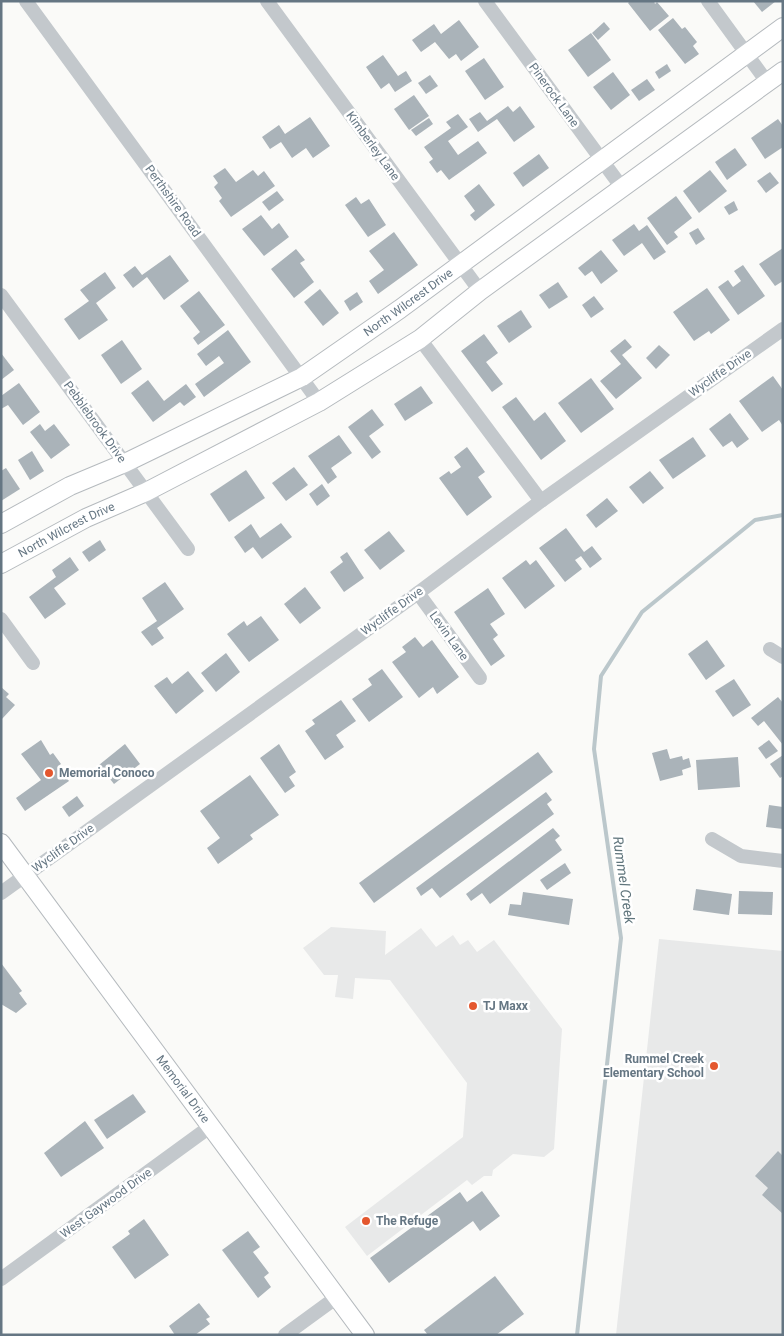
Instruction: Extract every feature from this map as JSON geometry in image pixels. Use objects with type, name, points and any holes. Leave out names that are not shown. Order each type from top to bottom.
[{"type":"main road","name":"North Wilcrest Drive","points":[[1,524],[70,486],[125,463],[302,376],[460,264],[783,27]]},
{"type":"main road","name":"North Wilcrest Drive","points":[[1,564],[86,518],[146,492],[319,402],[420,339],[480,291],[783,71]]},
{"type":"main road","name":"Memorial Drive","points":[[1,843],[365,1335]]},
{"type":"street","name":"Perthshire Road","points":[[26,1],[302,376],[319,402]]},
{"type":"street","name":"Kimberley Lane","points":[[267,1],[480,291]]},
{"type":"street","name":"Pinerock Lane","points":[[486,1],[623,189]]},
{"type":"street","points":[[708,1],[768,82]]},
{"type":"street","name":"Pebblebrook Drive","points":[[1,295],[188,549]]},
{"type":"street","name":"Wycliffe Drive","points":[[1,893],[418,593],[541,501],[783,329]]},
{"type":"street","points":[[420,339],[541,501]]},
{"type":"street","name":"Levin Lane","points":[[418,593],[480,678]]},
{"type":"street","points":[[1,619],[33,663]]},
{"type":"street","points":[[770,649],[783,657]]},
{"type":"street","points":[[712,839],[741,856],[783,861]]},
{"type":"street","name":"West Gaywood Drive","points":[[1,1279],[211,1126]]},
{"type":"street","points":[[285,1335],[337,1297]]},
{"type":"shaded area","points":[[331,927],[386,931],[385,955],[421,928],[436,947],[453,935],[460,945],[468,940],[477,952],[494,940],[562,1029],[554,1149],[544,1157],[513,1154],[493,1170],[492,1176],[484,1176],[472,1185],[467,1180],[367,1256],[345,1227],[463,1137],[467,1083],[390,980],[355,978],[353,999],[335,997],[338,975],[324,975],[303,948]]},
{"type":"shaded area","name":"Rummel Creek Elementary School","points":[[659,939],[783,951],[783,1335],[616,1335]]},
{"type":"building","points":[[630,1],[654,1],[655,4],[657,2],[669,16],[650,31],[628,3]]},
{"type":"building","points":[[753,1],[776,1],[762,12]]},
{"type":"building","points":[[673,18],[682,29],[685,27],[697,42],[693,46],[699,54],[685,64],[658,30]]},
{"type":"building","points":[[459,20],[479,47],[461,61],[456,54],[449,59],[435,42],[421,52],[412,40],[434,24],[441,34]]},
{"type":"building","points":[[604,22],[610,29],[598,40],[592,33]]},
{"type":"building","points":[[591,33],[611,60],[588,77],[568,50]]},
{"type":"building","points":[[383,55],[398,76],[406,71],[412,81],[395,92],[389,83],[381,89],[366,67]]},
{"type":"building","points":[[484,58],[504,87],[485,100],[465,71]]},
{"type":"building","points":[[667,64],[671,71],[659,79],[655,72]]},
{"type":"building","points":[[613,72],[630,95],[611,110],[593,87]]},
{"type":"building","points":[[430,75],[438,86],[426,94],[418,83]]},
{"type":"building","points":[[647,79],[655,90],[639,101],[631,90]]},
{"type":"building","points":[[414,95],[429,116],[409,130],[394,109]]},
{"type":"building","points":[[508,106],[513,112],[520,106],[535,127],[514,142],[497,119],[478,132],[469,119],[480,112],[487,121]]},
{"type":"building","points":[[458,114],[468,127],[448,141],[458,155],[478,141],[487,153],[449,180],[441,170],[437,173],[429,162],[433,159],[424,147],[451,128],[446,122]]},
{"type":"building","points":[[310,117],[330,146],[313,158],[306,148],[292,158],[281,142],[270,149],[262,137],[279,125],[285,134]]},
{"type":"building","points":[[429,118],[433,124],[416,136],[411,130]]},
{"type":"building","points":[[778,119],[783,126],[783,147],[765,159],[751,138]]},
{"type":"building","points":[[735,148],[747,165],[727,180],[715,162]]},
{"type":"building","points":[[539,154],[549,168],[523,187],[513,173]]},
{"type":"building","points":[[225,168],[236,182],[253,170],[258,176],[264,171],[275,186],[231,217],[219,201],[222,198],[214,187],[218,183],[213,176]]},
{"type":"building","points":[[710,170],[727,191],[699,213],[683,191]]},
{"type":"building","points":[[770,172],[779,183],[766,193],[757,181]]},
{"type":"building","points":[[479,184],[495,205],[475,221],[470,215],[475,211],[464,196]]},
{"type":"building","points":[[277,191],[284,200],[269,211],[262,202]]},
{"type":"building","points":[[676,196],[692,218],[674,232],[678,237],[667,245],[647,218]]},
{"type":"building","points":[[356,197],[361,204],[369,199],[386,225],[368,237],[345,205]]},
{"type":"building","points":[[734,201],[738,210],[729,215],[724,207]]},
{"type":"building","points":[[261,215],[272,229],[279,223],[289,237],[264,256],[242,229]]},
{"type":"building","points":[[634,224],[639,231],[647,225],[666,252],[654,260],[642,243],[624,256],[612,240]]},
{"type":"building","points":[[698,228],[705,239],[696,245],[689,233]]},
{"type":"building","points":[[394,232],[418,265],[378,294],[369,281],[384,270],[369,251]]},
{"type":"building","points":[[783,248],[783,281],[775,286],[759,264]]},
{"type":"building","points":[[296,249],[305,260],[300,263],[314,282],[294,298],[271,269]]},
{"type":"building","points":[[601,250],[618,271],[601,284],[592,271],[585,276],[578,268]]},
{"type":"building","points":[[170,255],[189,281],[164,300],[147,277],[133,288],[123,275],[135,266],[142,275]]},
{"type":"building","points":[[743,265],[765,296],[738,315],[718,287],[728,280],[733,287],[741,281],[734,271]]},
{"type":"building","points":[[105,272],[116,288],[96,303],[108,320],[79,340],[64,319],[89,301],[80,290]]},
{"type":"building","points":[[558,282],[568,297],[549,309],[539,295]]},
{"type":"building","points":[[707,288],[730,320],[711,334],[709,331],[694,341],[673,312]]},
{"type":"building","points":[[320,289],[339,313],[323,326],[304,302]]},
{"type":"building","points":[[199,291],[225,325],[198,345],[193,338],[200,332],[180,306]]},
{"type":"building","points":[[357,292],[363,302],[350,311],[344,301]]},
{"type":"building","points":[[594,296],[604,309],[591,318],[582,305]]},
{"type":"building","points":[[521,310],[532,327],[509,343],[497,326]]},
{"type":"building","points":[[228,330],[251,362],[204,397],[195,384],[224,363],[219,356],[206,366],[197,354]]},
{"type":"building","points":[[484,334],[498,353],[486,362],[503,384],[492,392],[461,351]]},
{"type":"building","points":[[625,339],[632,347],[622,355],[642,378],[616,399],[600,381],[621,364],[610,351]]},
{"type":"building","points":[[122,340],[142,369],[121,384],[101,355]]},
{"type":"building","points":[[659,345],[670,355],[656,369],[646,358]]},
{"type":"building","points":[[1,353],[14,370],[1,380]]},
{"type":"building","points":[[773,376],[783,390],[783,426],[779,420],[762,432],[739,401]]},
{"type":"building","points":[[591,378],[614,409],[581,433],[558,403]]},
{"type":"building","points":[[148,380],[164,401],[186,384],[196,397],[184,406],[180,402],[153,422],[131,393]]},
{"type":"building","points":[[19,383],[40,412],[23,425],[8,405],[1,409],[1,396]]},
{"type":"building","points":[[421,386],[433,403],[405,421],[394,404]]},
{"type":"building","points":[[516,397],[534,421],[545,412],[566,441],[541,460],[502,407]]},
{"type":"building","points":[[372,409],[384,425],[369,436],[381,452],[372,459],[348,427]]},
{"type":"building","points":[[730,413],[749,439],[737,448],[732,441],[723,447],[709,429]]},
{"type":"building","points":[[40,424],[45,431],[54,424],[70,445],[51,459],[30,432]]},
{"type":"building","points":[[339,435],[352,453],[331,468],[337,477],[328,484],[308,456]]},
{"type":"building","points":[[693,437],[706,456],[673,479],[659,460]]},
{"type":"building","points":[[467,447],[485,472],[478,477],[492,497],[467,516],[439,478],[449,471],[451,474],[461,467],[454,457]]},
{"type":"building","points":[[32,451],[44,471],[30,480],[18,460]]},
{"type":"building","points":[[294,467],[308,485],[286,501],[272,483]]},
{"type":"building","points":[[6,468],[20,489],[1,501],[1,471]]},
{"type":"building","points":[[246,470],[265,498],[229,522],[210,494]]},
{"type":"building","points":[[650,471],[664,488],[643,504],[629,487]]},
{"type":"building","points":[[322,484],[330,496],[317,506],[309,494]]},
{"type":"building","points":[[607,498],[618,511],[596,528],[586,515]]},
{"type":"building","points":[[281,523],[292,537],[262,559],[253,547],[245,553],[234,537],[251,524],[260,538]]},
{"type":"building","points":[[566,528],[584,552],[592,546],[602,559],[590,568],[581,556],[575,560],[582,569],[565,582],[539,548]]},
{"type":"building","points":[[389,531],[405,551],[380,570],[364,550]]},
{"type":"building","points":[[100,540],[106,550],[89,562],[82,552]]},
{"type":"building","points":[[347,552],[364,578],[344,592],[330,572],[343,562],[340,557]]},
{"type":"building","points":[[70,557],[79,570],[54,588],[66,604],[45,619],[29,597],[56,577],[52,570]]},
{"type":"building","points":[[526,560],[530,565],[536,560],[555,586],[525,609],[502,578]]},
{"type":"building","points":[[165,582],[184,609],[157,628],[164,638],[152,646],[141,632],[157,621],[142,598]]},
{"type":"building","points":[[305,587],[321,608],[300,624],[284,604]]},
{"type":"building","points":[[488,588],[505,614],[490,624],[498,635],[493,639],[505,656],[491,666],[454,612]]},
{"type":"building","points":[[261,616],[279,640],[249,662],[227,634],[244,621],[247,626]]},
{"type":"building","points":[[415,637],[423,647],[432,640],[459,677],[437,694],[433,687],[419,698],[392,662],[406,652],[402,647]]},
{"type":"building","points":[[707,640],[725,666],[706,680],[688,654]]},
{"type":"building","points":[[226,653],[240,672],[216,692],[201,673]]},
{"type":"building","points":[[382,669],[403,697],[369,722],[352,699],[372,685],[368,679]]},
{"type":"building","points":[[188,671],[204,691],[176,714],[154,686],[167,677],[172,684]]},
{"type":"building","points":[[734,679],[751,705],[733,717],[715,691]]},
{"type":"building","points":[[1,687],[9,694],[6,697],[15,705],[1,720]]},
{"type":"building","points":[[778,697],[783,703],[783,745],[764,721],[758,726],[751,718]]},
{"type":"building","points":[[341,700],[356,721],[336,735],[344,747],[325,760],[305,731],[315,724],[312,720]]},
{"type":"building","name":"Memorial Conoco","points":[[41,740],[50,755],[53,753],[61,764],[58,766],[69,781],[25,811],[16,798],[41,780],[21,754]]},
{"type":"building","points":[[769,740],[778,751],[766,759],[758,748]]},
{"type":"building","points":[[125,744],[140,764],[114,784],[99,765]]},
{"type":"building","points":[[279,744],[296,772],[289,777],[295,786],[285,793],[260,758]]},
{"type":"building","points":[[667,749],[670,759],[682,756],[683,760],[689,758],[691,767],[682,770],[683,775],[660,781],[652,753]]},
{"type":"building","points":[[538,752],[553,772],[374,903],[359,883]]},
{"type":"building","points":[[783,755],[783,776],[780,778],[770,764]]},
{"type":"building","points":[[738,757],[740,787],[698,790],[696,760]]},
{"type":"building","points":[[250,775],[279,815],[250,835],[253,839],[218,864],[207,848],[220,838],[200,811]]},
{"type":"building","points":[[546,792],[552,800],[547,804],[554,814],[440,898],[432,888],[421,896],[416,888]]},
{"type":"building","points":[[77,796],[84,806],[69,817],[62,807]]},
{"type":"building","points":[[769,805],[783,807],[783,829],[766,827]]},
{"type":"building","points":[[553,828],[560,836],[555,840],[562,850],[490,904],[482,893],[471,901],[466,894]]},
{"type":"building","points":[[565,863],[571,873],[547,890],[540,880]]},
{"type":"building","points":[[696,889],[732,894],[729,915],[693,910]]},
{"type":"building","points":[[739,891],[773,892],[772,915],[738,914]]},
{"type":"building","points":[[523,892],[573,899],[569,925],[508,915],[510,904],[521,905]]},
{"type":"building","points":[[1,963],[22,991],[19,993],[27,1004],[16,1013],[1,1004]]},
{"type":"building","points":[[133,1094],[146,1112],[107,1139],[94,1120]]},
{"type":"building","points":[[85,1121],[104,1148],[61,1177],[44,1153]]},
{"type":"building","points":[[778,1151],[783,1156],[783,1214],[762,1195],[768,1188],[755,1176]]},
{"type":"building","points":[[482,1191],[500,1216],[480,1231],[473,1221],[389,1283],[370,1258],[460,1192],[467,1202]]},
{"type":"building","points":[[144,1219],[169,1255],[135,1279],[112,1247],[130,1234],[128,1231]]},
{"type":"building","points":[[248,1231],[260,1247],[253,1252],[269,1273],[264,1277],[271,1287],[258,1298],[222,1250]]},
{"type":"building","points":[[495,1276],[524,1314],[496,1335],[428,1335],[424,1330]]},
{"type":"building","points":[[199,1303],[210,1317],[206,1319],[210,1324],[195,1335],[175,1335],[169,1326]]},
{"type":"waterway","name":"Rummel Creek","points":[[577,1335],[621,938],[594,749],[601,676],[642,612],[755,520],[783,515]]},
{"type":"place","name":"Memorial Conoco","points":[[49,773]]},
{"type":"place","name":"TJ Maxx","points":[[473,1006]]},
{"type":"place","name":"Rummel Creek Elementary School","points":[[714,1066]]},
{"type":"place","name":"The Refuge","points":[[366,1221]]}]
